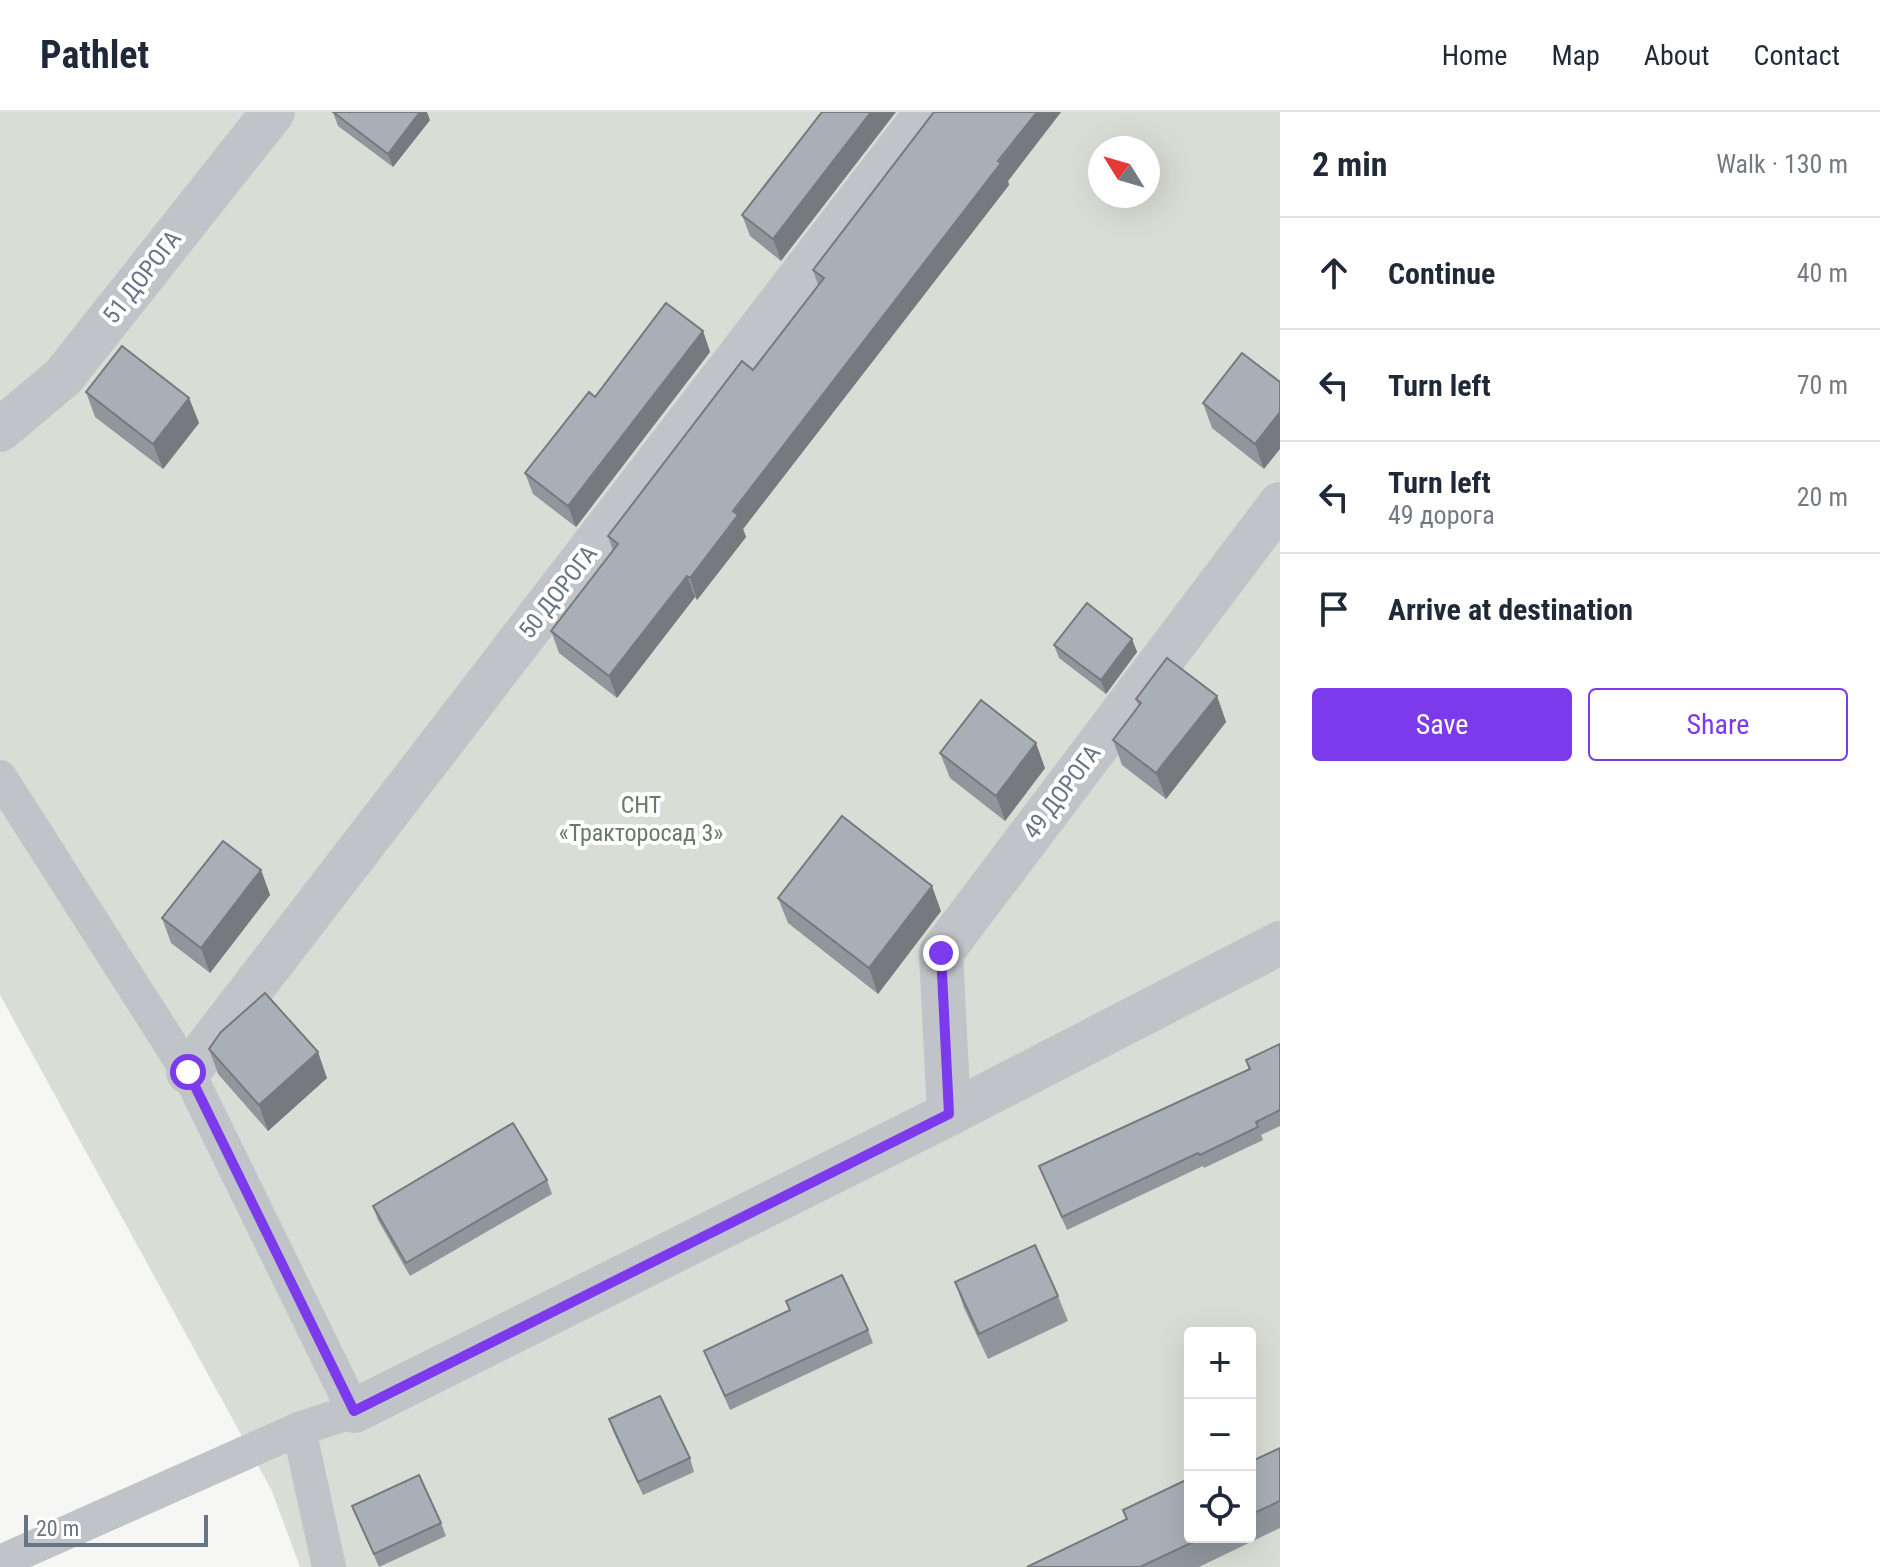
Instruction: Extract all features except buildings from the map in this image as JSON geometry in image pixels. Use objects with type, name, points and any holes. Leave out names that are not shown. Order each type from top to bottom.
[{"type":"street","name":"51 ДОРОГА","points":[[0,430],[63,377],[273,112]]},
{"type":"street","name":"50 ДОРОГА","points":[[188,1072],[927,112]]},
{"type":"street","name":"49 ДОРОГА","points":[[949,1114],[941,953],[1280,504]]},
{"type":"street","points":[[354,1411],[949,1114],[1280,943]]},
{"type":"lane","points":[[0,777],[188,1072],[354,1411],[299,1429],[0,1562]]},
{"type":"lane","points":[[299,1429],[329,1567]]},
{"type":"green space","name":"СНТ «Тракторосад 3»","points":[[0,112],[1280,112],[1280,1567],[300,1567],[272,1491],[0,995]]},
{"type":"route","points":[[188,1072],[354,1411],[949,1114],[941,953]]}]
